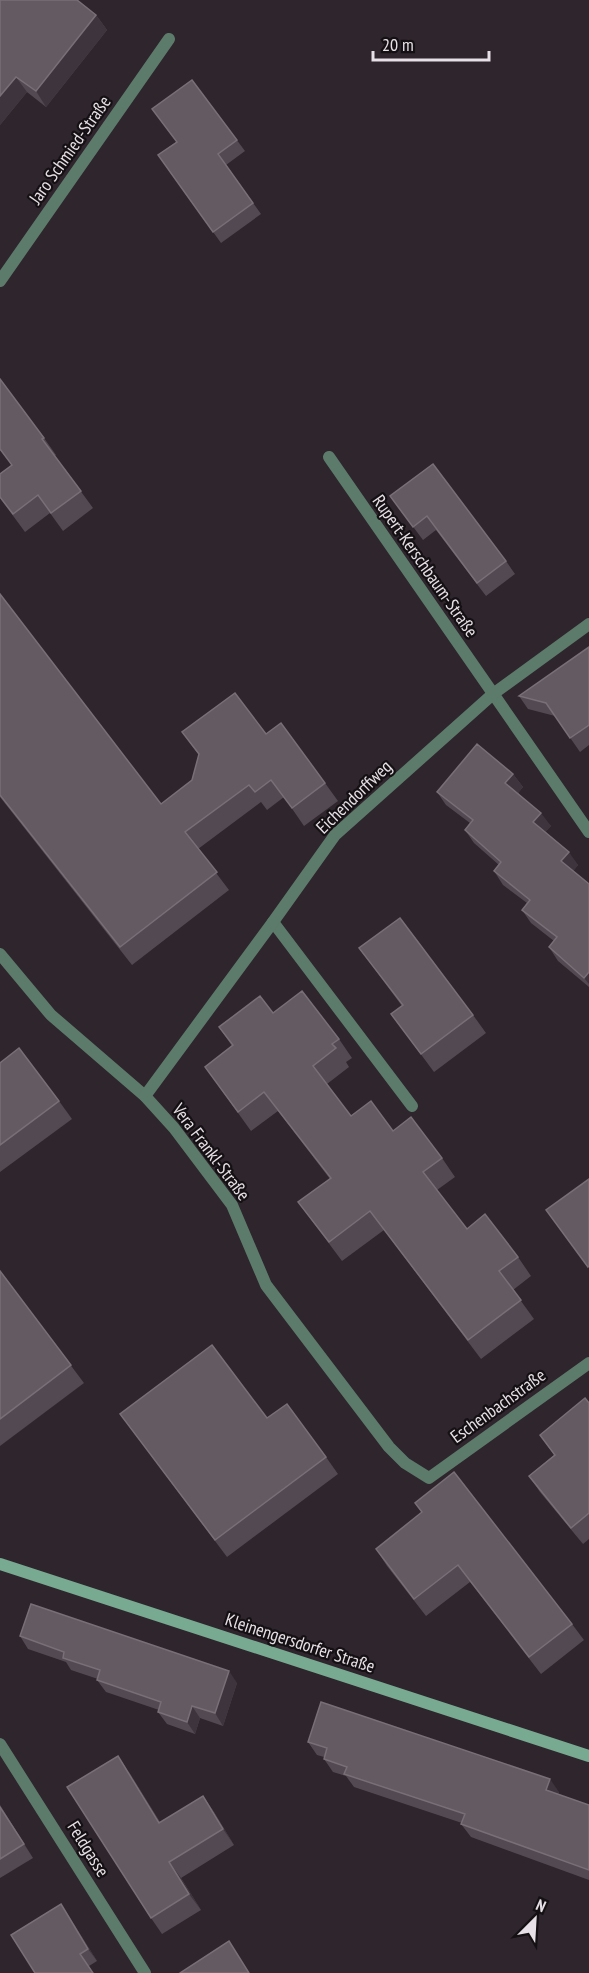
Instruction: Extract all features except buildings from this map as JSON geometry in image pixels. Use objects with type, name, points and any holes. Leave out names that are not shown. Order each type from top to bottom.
[{"type":"main road","name":"Kleinengersdorfer Straße","points":[[0,1564],[589,1756]]},
{"type":"street","name":"Jaro Schmied-Straße","points":[[0,281],[169,39]]},
{"type":"street","name":"Rupert-Kerschbaum-Straße","points":[[328,457],[589,832]]},
{"type":"street","name":"Eichendorffweg","points":[[145,1096],[335,835],[493,694],[589,624]]},
{"type":"street","points":[[273,922],[412,1106]]},
{"type":"street","name":"Vera Frankl-Straße","points":[[0,954],[51,1015],[145,1096],[174,1128],[232,1205],[266,1285],[388,1447],[405,1463],[429,1478]]},
{"type":"street","name":"Eschenbachstraße","points":[[429,1478],[589,1363]]},
{"type":"street","name":"Feldgasse","points":[[0,1744],[145,1973]]}]
